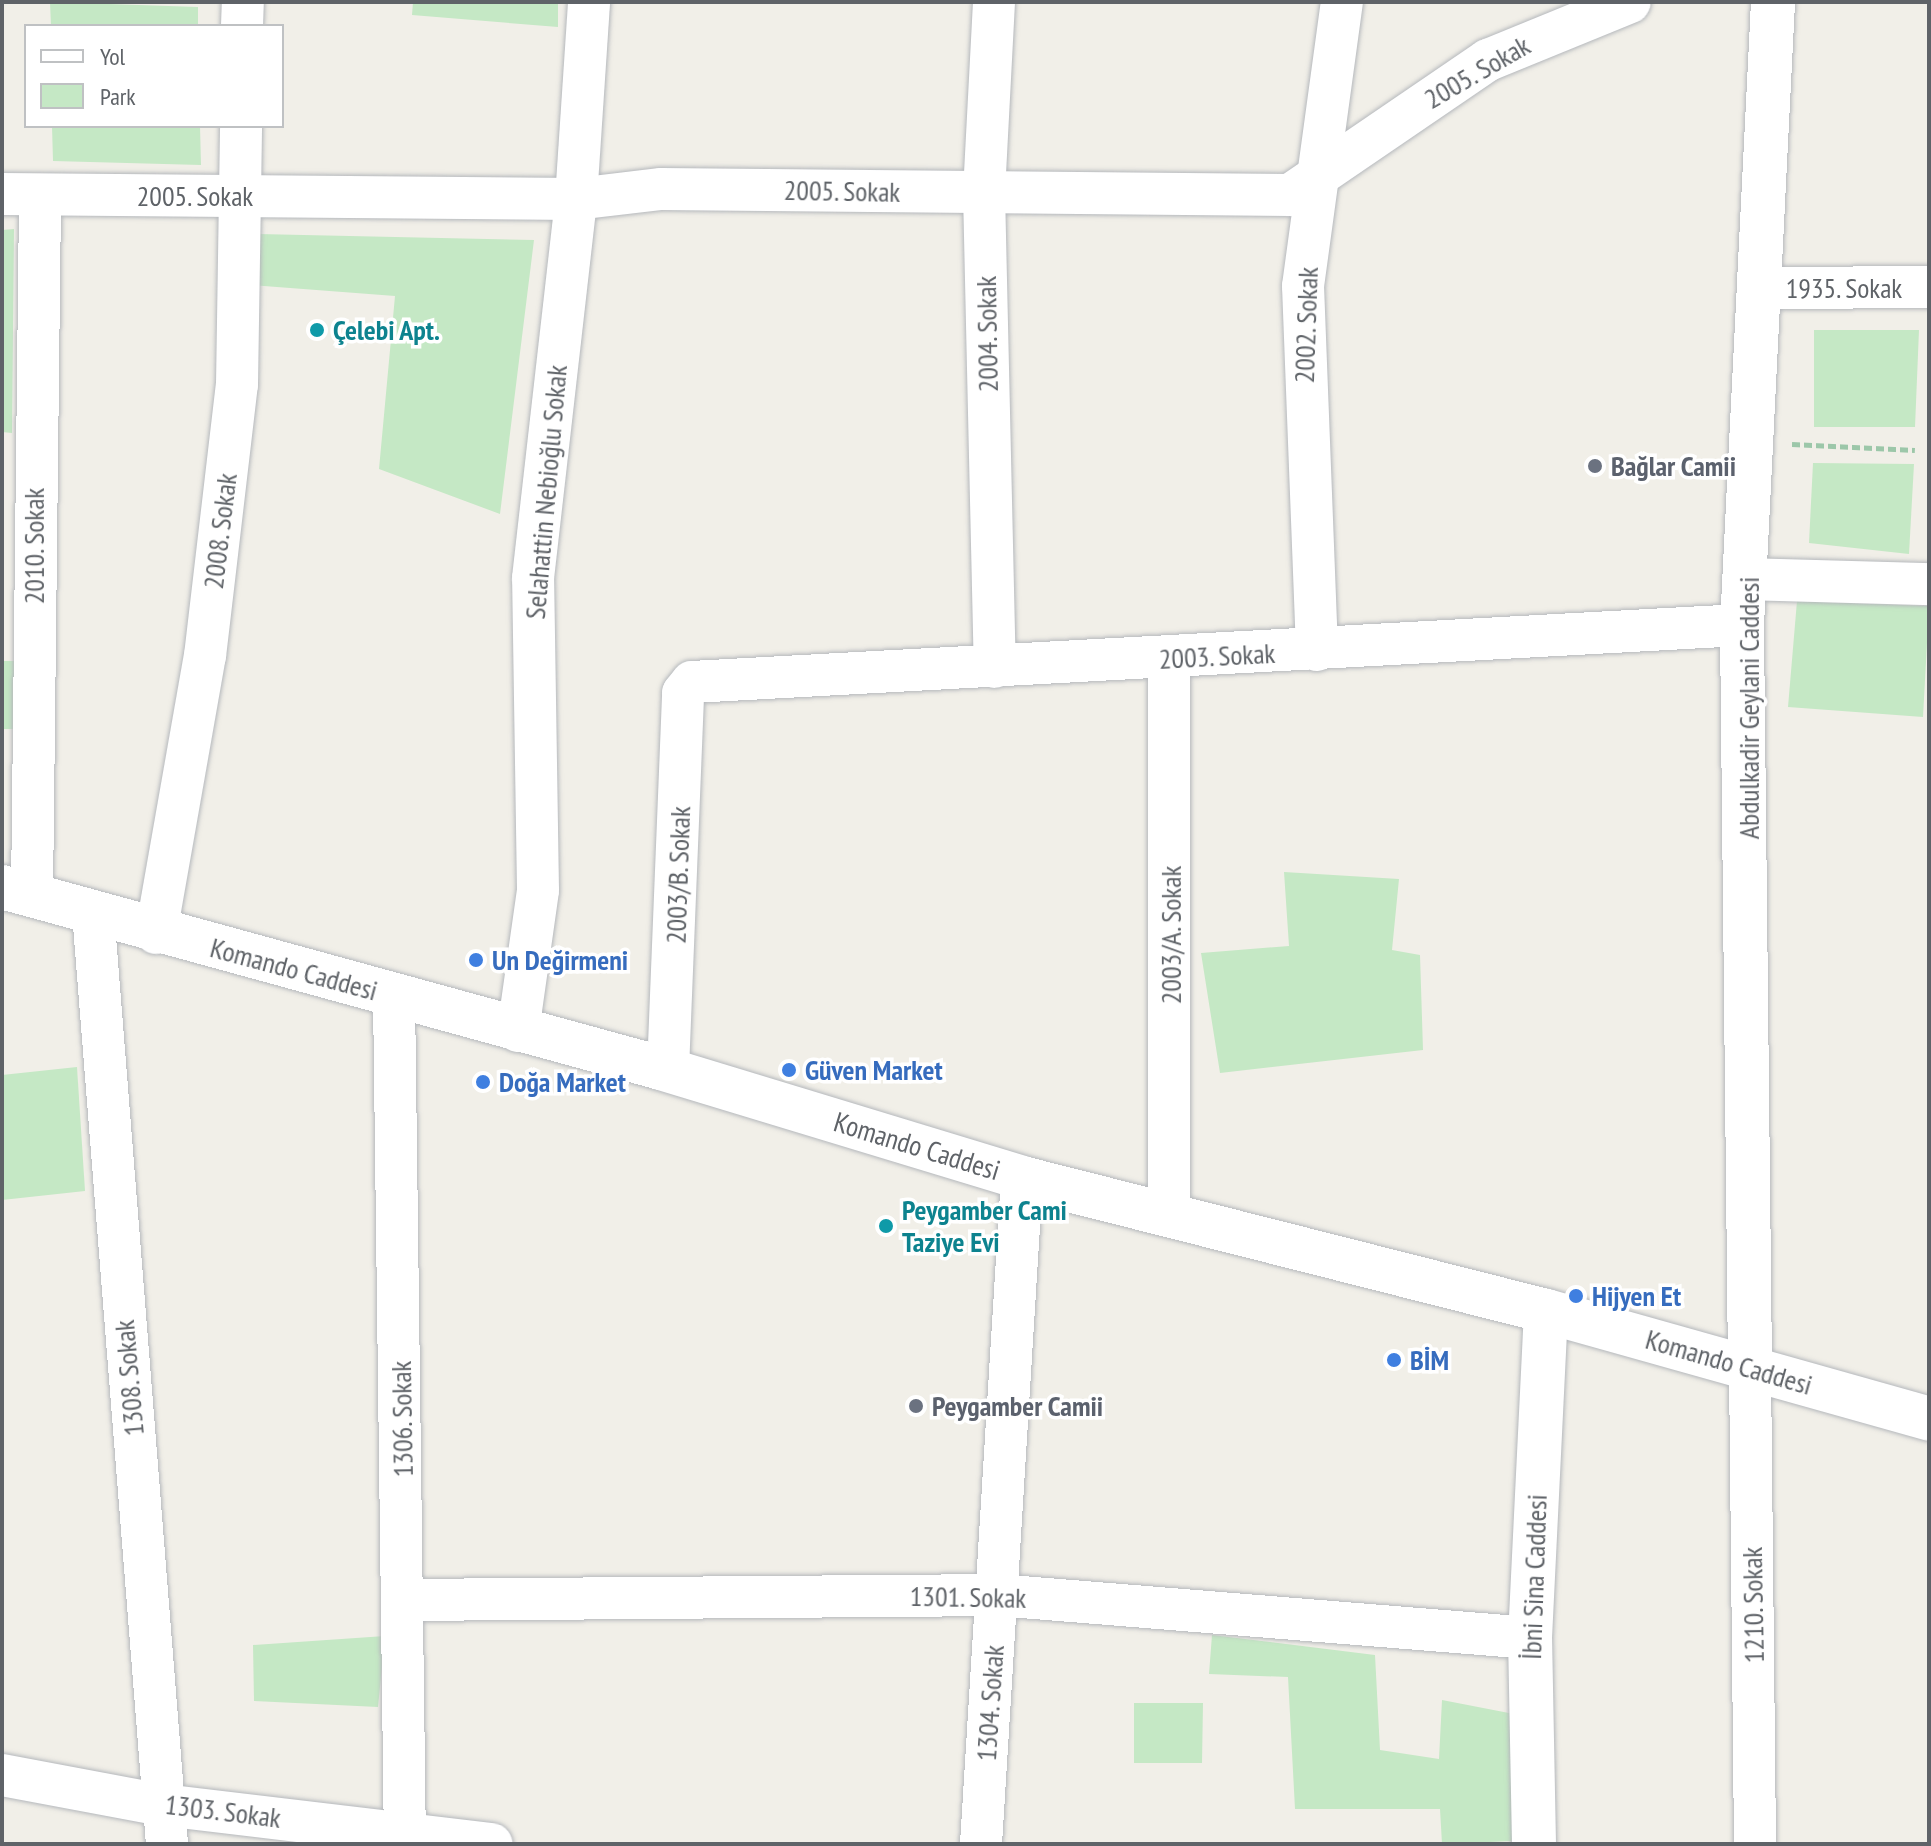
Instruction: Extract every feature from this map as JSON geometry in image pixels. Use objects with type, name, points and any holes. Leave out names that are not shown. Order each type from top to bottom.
[{"type":"main road","name":"Abdulkadir Geylani Caddesi","points":[[1750,1367],[1742,625],[1747,579],[1773,2]]},
{"type":"main road","name":"Komando Caddesi","points":[[17,891],[156,933],[668,1070],[1022,1178],[1169,1211],[1546,1311],[1929,1419]]},
{"type":"main road","name":"İbni Sina Caddesi","points":[[1534,1844],[1530,1638],[1546,1311]]},
{"type":"street","points":[[242,24],[243,2]]},
{"type":"street","name":"Selahattin Nebioğlu Sokak","points":[[518,1031],[538,890],[533,578],[576,199],[589,2]]},
{"type":"street","name":"2004. Sokak","points":[[994,2],[984,192],[995,667]]},
{"type":"street","name":"2002. Sokak","points":[[1317,650],[1301,351],[1317,181],[1342,2]]},
{"type":"street","name":"2005. Sokak","points":[[21,196],[576,199],[661,189],[1262,198],[1317,181],[1488,60],[1630,2]]},
{"type":"street","name":"2008. Sokak","points":[[156,933],[205,656],[237,385],[241,128]]},
{"type":"street","name":"2010. Sokak","points":[[17,891],[21,196]]},
{"type":"street","name":"1935. Sokak","points":[[1759,288],[1929,287]]},
{"type":"street","points":[[1747,579],[1929,584]]},
{"type":"street","name":"2003. Sokak","points":[[692,682],[1169,659],[1742,625]]},
{"type":"street","name":"2003/A. Sokak","points":[[1169,659],[1169,1211]]},
{"type":"street","name":"2003/B. Sokak","points":[[668,1070],[683,693],[692,682]]},
{"type":"street","name":"1308. Sokak","points":[[93,912],[165,1824]]},
{"type":"street","name":"1306. Sokak","points":[[394,995],[406,1838]]},
{"type":"street","name":"1304. Sokak","points":[[981,1844],[1022,1178]]},
{"type":"street","name":"1210. Sokak","points":[[1750,1367],[1755,1844]]},
{"type":"street","name":"1301. Sokak","points":[[405,1600],[997,1595],[1530,1638]]},
{"type":"street","name":"1303. Sokak","points":[[2,1775],[165,1824],[492,1844]]},
{"type":"path","points":[[1753,442],[1915,450]]},
{"type":"green space","points":[[50,2],[198,7],[198,24],[51,24]]},
{"type":"green space","points":[[413,2],[558,2],[558,27],[412,15]]},
{"type":"green space","points":[[52,128],[200,128],[201,165],[53,161]]},
{"type":"green space","points":[[14,229],[12,433],[2,432],[2,230]]},
{"type":"green space","points":[[258,234],[534,240],[500,514],[379,469],[395,296],[251,285]]},
{"type":"green space","points":[[1814,330],[1919,330],[1915,427],[1814,427]]},
{"type":"green space","points":[[1813,463],[1914,464],[1909,554],[1809,543]]},
{"type":"green space","points":[[1797,601],[1929,606],[1923,717],[1788,707]]},
{"type":"green space","points":[[2,661],[18,661],[21,729],[2,729]]},
{"type":"green space","points":[[1284,872],[1399,879],[1392,950],[1420,955],[1423,1050],[1220,1073],[1201,953],[1289,946]]},
{"type":"green space","points":[[77,1067],[85,1191],[2,1200],[2,1075]]},
{"type":"green space","points":[[1212,1635],[1375,1655],[1380,1750],[1439,1759],[1442,1700],[1514,1714],[1514,1841],[1442,1844],[1440,1809],[1295,1809],[1288,1677],[1209,1674]]},
{"type":"green space","points":[[385,1636],[378,1707],[254,1701],[253,1645]]},
{"type":"green space","points":[[1134,1703],[1203,1703],[1202,1763],[1134,1763]]},
{"type":"place","name":"Çelebi Apt.","points":[[317,330]]},
{"type":"place","name":"Bağlar Camii","points":[[1595,466]]},
{"type":"place","name":"Un Değirmeni","points":[[476,960]]},
{"type":"place","name":"Güven Market","points":[[789,1070]]},
{"type":"place","name":"Doğa Market","points":[[483,1082]]},
{"type":"place","name":"Peygamber Cami Taziye Evi","points":[[886,1226]]},
{"type":"place","name":"Hijyen Et","points":[[1576,1296]]},
{"type":"place","name":"BİM","points":[[1394,1360]]},
{"type":"place","name":"Peygamber Camii","points":[[916,1406]]}]
